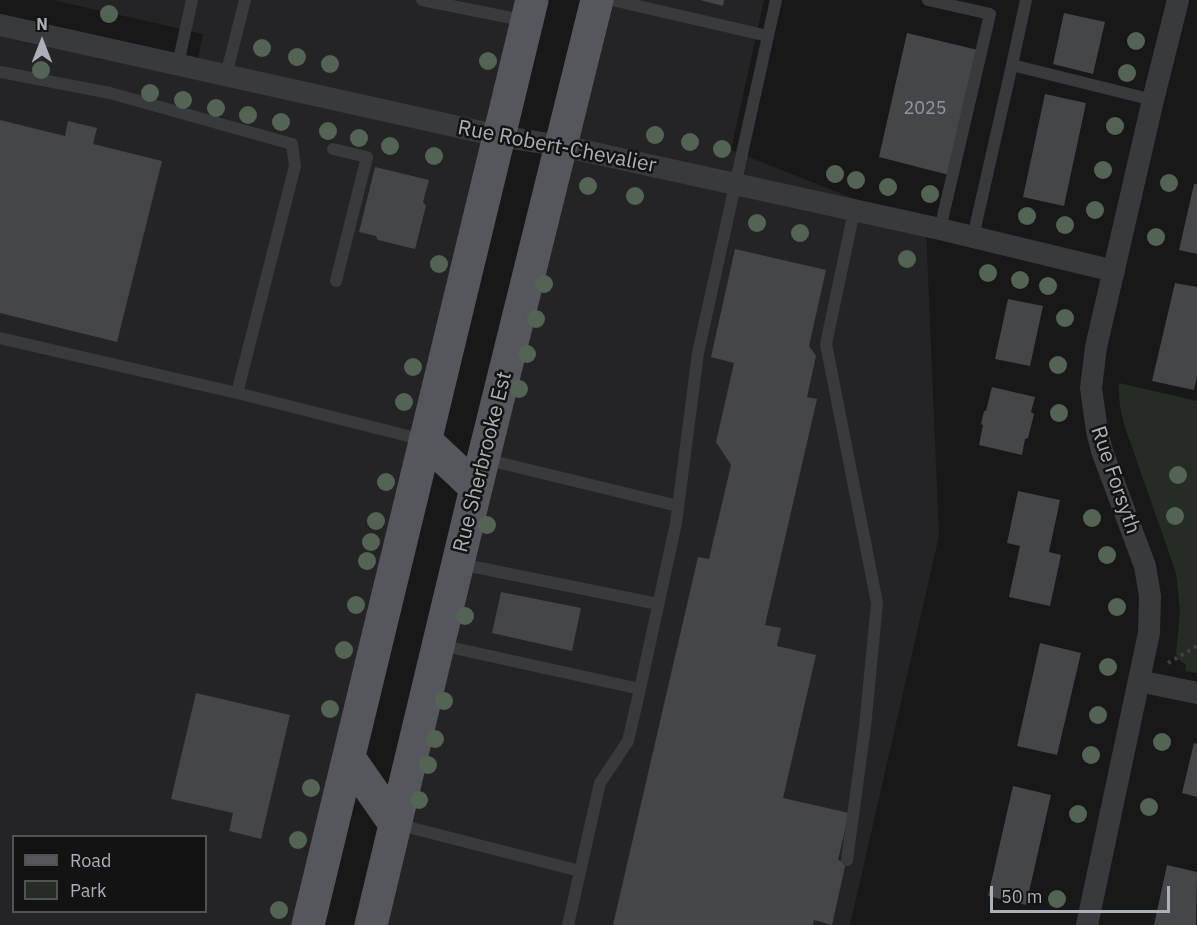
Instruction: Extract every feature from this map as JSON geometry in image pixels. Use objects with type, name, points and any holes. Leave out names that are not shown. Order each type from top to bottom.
[{"type":"main road","name":"Rue Sherbrooke Est","points":[[371,925],[597,0]]},
{"type":"main road","points":[[308,925],[530,11]]},
{"type":"main road","points":[[425,440],[480,473]]},
{"type":"main road","points":[[349,758],[395,824]]},
{"type":"street","name":"Rue Forsyth","points":[[1087,925],[1140,681],[1149,633],[1150,596],[1145,566],[1102,451],[1091,388],[1096,346],[1178,0]]},
{"type":"street","name":"Rue Robert-Chevalier","points":[[0,25],[499,136],[562,146],[973,237],[1114,271]]},
{"type":"street","points":[[1140,681],[1197,693]]},
{"type":"lane","points":[[178,64],[192,0]]},
{"type":"lane","points":[[226,75],[244,0]]},
{"type":"lane","points":[[422,0],[530,11]]},
{"type":"lane","points":[[612,0],[768,36]]},
{"type":"lane","points":[[568,925],[600,783],[628,741],[640,689],[676,523],[698,352],[776,0]]},
{"type":"lane","points":[[928,0],[990,14],[940,230]]},
{"type":"lane","points":[[973,237],[1026,0]]},
{"type":"lane","points":[[1012,65],[1153,100]]},
{"type":"lane","points":[[0,72],[110,93],[292,144],[295,166],[237,393]]},
{"type":"lane","points":[[333,149],[367,157],[336,281]]},
{"type":"lane","points":[[847,860],[865,727],[877,603],[826,344],[855,211]]},
{"type":"lane","points":[[0,338],[237,393],[425,440]]},
{"type":"lane","points":[[480,473],[678,506]]},
{"type":"lane","points":[[459,564],[658,604]]},
{"type":"lane","points":[[439,645],[640,689]]},
{"type":"lane","points":[[395,824],[580,871]]},
{"type":"shaded area","points":[[53,0],[532,0],[308,925],[0,925],[0,25],[196,68],[203,34]]},
{"type":"shaded area","points":[[591,0],[764,0],[731,150],[926,227],[939,536],[850,925],[371,925]]},
{"type":"green space","points":[[1119,383],[1197,401],[1197,673],[1185,671],[1186,665],[1178,659],[1176,653],[1180,611],[1176,573],[1126,430],[1120,406]]},
{"type":"building","points":[[700,0],[724,0],[723,6]]},
{"type":"building","points":[[1064,13],[1105,22],[1093,74],[1053,64]]},
{"type":"building","points":[[907,33],[978,50],[949,175],[879,157]]},
{"type":"building","points":[[1045,94],[1086,103],[1064,206],[1023,197]]},
{"type":"building","points":[[0,120],[65,136],[68,121],[97,128],[93,144],[162,161],[117,342],[0,313]]},
{"type":"building","points":[[375,167],[429,180],[423,202],[426,206],[415,249],[378,240],[376,236],[359,232]]},
{"type":"building","points":[[1194,184],[1197,184],[1197,254],[1179,250]]},
{"type":"building","points":[[735,249],[826,270],[809,346],[816,356],[807,397],[817,399],[765,625],[781,628],[777,646],[816,655],[783,798],[849,813],[838,860],[846,862],[832,925],[814,920],[813,925],[613,925],[698,557],[709,559],[731,465],[716,442],[734,363],[711,357]]},
{"type":"building","points":[[1175,283],[1197,287],[1197,376],[1194,390],[1152,381]]},
{"type":"building","points":[[1008,299],[1043,306],[1030,366],[995,359]]},
{"type":"building","points":[[992,387],[1035,397],[1031,412],[1034,414],[1022,455],[979,445],[983,425],[981,424]]},
{"type":"building","points":[[1018,491],[1060,500],[1049,552],[1061,555],[1050,606],[1009,597],[1020,546],[1007,543]]},
{"type":"building","points":[[501,592],[581,608],[572,651],[492,633]]},
{"type":"building","points":[[1040,643],[1081,653],[1057,755],[1017,746]]},
{"type":"building","points":[[196,693],[290,715],[261,839],[229,831],[233,813],[171,799]]},
{"type":"building","points":[[1194,743],[1197,744],[1197,797],[1182,793]]},
{"type":"building","points":[[1013,786],[1051,795],[1026,905],[988,896]]},
{"type":"building","points":[[1167,865],[1197,872],[1196,925],[1154,925]]}]
